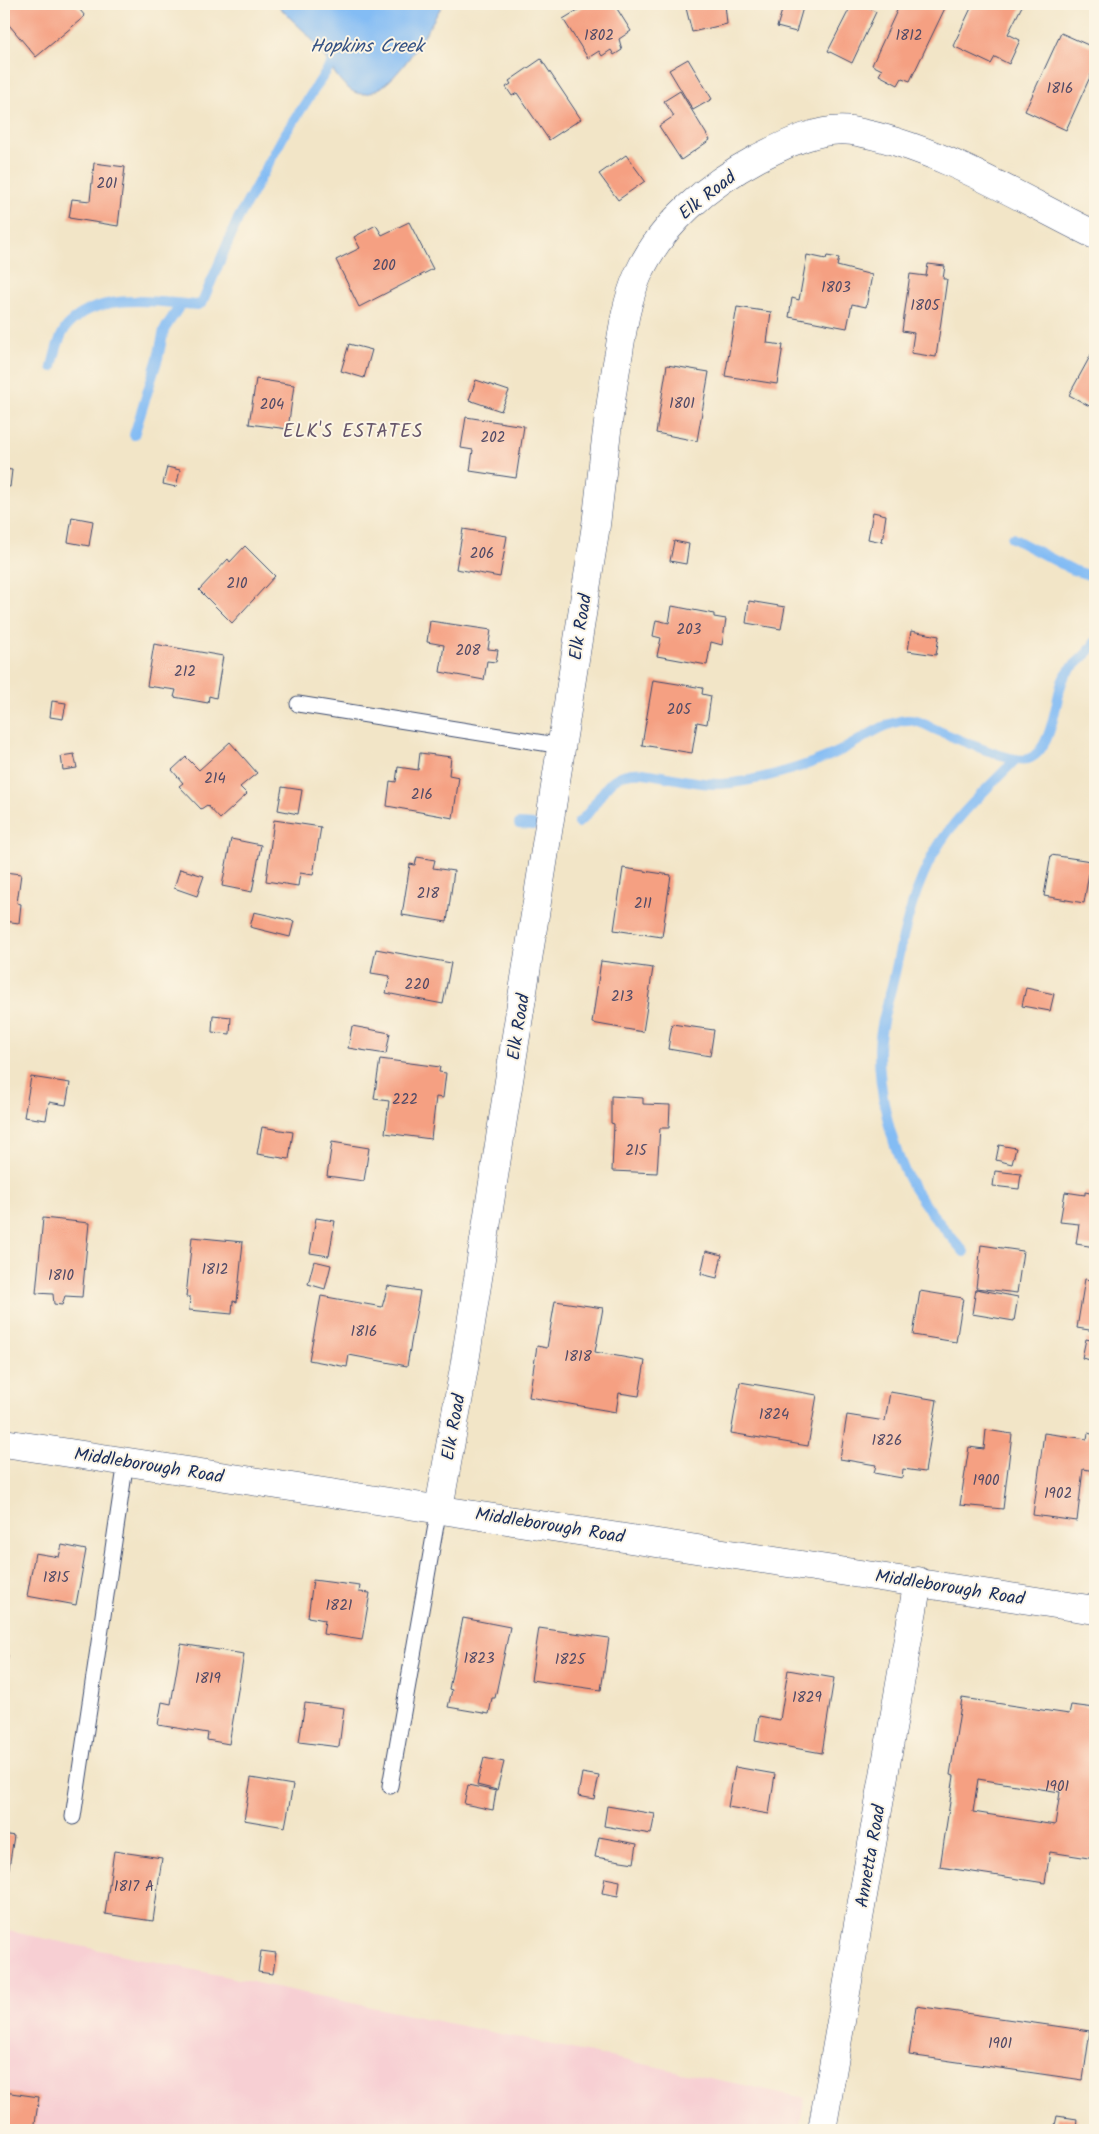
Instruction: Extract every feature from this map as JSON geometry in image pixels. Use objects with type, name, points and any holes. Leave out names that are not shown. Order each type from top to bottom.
[{"type":"street","name":"Elk Road","points":[[439,1508],[465,1358],[562,746],[596,525],[610,401],[628,300],[639,274],[653,249],[671,224],[697,199],[747,164],[794,139],[849,131],[900,142],[944,161],[1095,235]]},
{"type":"street","name":"Middleborough Road","points":[[4,1443],[918,1581],[1095,1610]]},
{"type":"street","name":"Annetta Road","points":[[822,2130],[918,1581]]},
{"type":"lane","points":[[298,704],[562,746]]},
{"type":"lane","points":[[73,1817],[126,1461]]},
{"type":"lane","points":[[390,1786],[439,1508]]},
{"type":"shaded area","points":[[4,1930],[805,2098],[799,2130],[4,2130]]},
{"type":"water","name":"Hopkins Creek","points":[[277,4],[443,4],[403,66],[376,91],[362,94],[348,88],[343,83],[314,42]]},
{"type":"building","points":[[4,4],[75,4],[85,16],[36,57],[4,19]]},
{"type":"building","points":[[588,4],[614,4],[631,31],[619,39],[622,50],[614,55],[611,50],[602,56],[599,51],[588,58],[563,19]]},
{"type":"building","points":[[685,4],[725,4],[727,24],[692,32]]},
{"type":"building","points":[[784,4],[804,4],[796,32],[777,27]]},
{"type":"building","points":[[852,4],[859,4],[876,12],[852,63],[828,51]]},
{"type":"building","points":[[900,4],[947,4],[910,81],[902,78],[898,85],[879,75],[882,70],[872,65]]},
{"type":"building","points":[[973,4],[1023,4],[1008,34],[1020,40],[1009,64],[995,57],[991,64],[953,46]]},
{"type":"building","points":[[1061,33],[1095,48],[1095,66],[1066,130],[1025,111]]},
{"type":"building","points":[[541,59],[581,119],[549,140],[517,93],[512,96],[506,87],[511,84],[509,81]]},
{"type":"building","points":[[688,59],[712,99],[693,110],[669,70]]},
{"type":"building","points":[[680,91],[710,140],[681,160],[659,126],[674,116],[664,101]]},
{"type":"building","points":[[626,155],[645,181],[618,200],[599,174]]},
{"type":"building","points":[[94,163],[125,167],[118,226],[69,218],[72,199],[90,201]]},
{"type":"building","points":[[409,222],[433,269],[359,307],[336,260],[360,248],[354,237],[376,225],[382,235]]},
{"type":"building","points":[[807,255],[826,259],[827,256],[839,258],[837,266],[872,275],[866,307],[852,304],[847,328],[789,317],[792,298],[799,300]]},
{"type":"building","points":[[928,264],[945,266],[943,279],[947,279],[936,357],[911,353],[914,333],[902,331],[910,274],[926,276]]},
{"type":"building","points":[[737,307],[771,312],[767,343],[783,345],[777,384],[725,376]]},
{"type":"building","points":[[349,344],[372,350],[364,378],[341,371]]},
{"type":"building","points":[[1093,351],[1095,352],[1095,409],[1069,395]]},
{"type":"building","points":[[667,365],[709,372],[697,441],[656,433]]},
{"type":"building","points":[[256,379],[294,385],[288,429],[249,424]]},
{"type":"building","points":[[476,380],[509,391],[501,411],[469,400]]},
{"type":"building","points":[[466,417],[524,426],[516,478],[470,471],[473,450],[461,448]]},
{"type":"building","points":[[167,467],[180,470],[176,487],[163,484]]},
{"type":"building","points":[[4,469],[12,470],[10,487],[4,486]]},
{"type":"building","points":[[873,512],[886,515],[882,542],[868,539]]},
{"type":"building","points":[[72,517],[93,521],[89,546],[68,542]]},
{"type":"building","points":[[463,529],[507,536],[500,577],[456,569]]},
{"type":"building","points":[[674,541],[689,544],[686,564],[670,561]]},
{"type":"building","points":[[245,546],[275,576],[232,623],[199,590],[228,559],[230,562]]},
{"type":"building","points":[[749,601],[785,607],[781,629],[746,623]]},
{"type":"building","points":[[672,606],[714,614],[714,617],[726,619],[722,645],[711,642],[707,665],[657,656],[661,638],[653,636],[656,620],[669,623]]},
{"type":"building","points":[[430,621],[491,630],[488,649],[498,650],[496,662],[487,661],[484,680],[440,672],[444,645],[427,642]]},
{"type":"building","points":[[911,631],[939,636],[936,655],[908,651]]},
{"type":"building","points":[[154,644],[223,656],[216,698],[209,696],[208,703],[174,697],[176,690],[147,686]]},
{"type":"building","points":[[653,680],[703,688],[702,694],[711,696],[707,724],[697,722],[692,753],[642,745]]},
{"type":"building","points":[[52,701],[66,703],[63,719],[50,717]]},
{"type":"building","points":[[230,742],[257,773],[240,787],[247,794],[220,819],[207,805],[201,809],[179,786],[183,783],[172,770],[186,757],[199,770]]},
{"type":"building","points":[[420,753],[451,757],[449,775],[459,777],[453,818],[387,806],[390,781],[396,782],[398,767],[418,770]]},
{"type":"building","points":[[74,754],[77,768],[63,770],[61,756]]},
{"type":"building","points":[[282,787],[302,790],[298,814],[278,810]]},
{"type":"building","points":[[274,820],[321,827],[313,875],[300,873],[298,886],[266,881]]},
{"type":"building","points":[[231,839],[261,845],[252,892],[222,886]]},
{"type":"building","points":[[1051,855],[1091,861],[1084,903],[1044,896]]},
{"type":"building","points":[[417,857],[435,860],[433,868],[454,871],[447,922],[402,915],[410,864],[415,865]]},
{"type":"building","points":[[623,868],[671,875],[662,937],[614,930]]},
{"type":"building","points":[[180,869],[204,876],[197,896],[174,888]]},
{"type":"building","points":[[4,872],[21,874],[17,903],[21,904],[19,923],[4,921]]},
{"type":"building","points":[[254,912],[294,921],[290,937],[250,927]]},
{"type":"building","points":[[376,949],[451,963],[443,1004],[386,993],[390,976],[371,973]]},
{"type":"building","points":[[601,961],[653,968],[643,1032],[592,1023]]},
{"type":"building","points":[[1026,988],[1054,994],[1050,1011],[1022,1006]]},
{"type":"building","points":[[213,1015],[231,1017],[230,1034],[212,1032]]},
{"type":"building","points":[[672,1024],[714,1030],[710,1056],[668,1049]]},
{"type":"building","points":[[352,1026],[390,1033],[386,1054],[348,1048]]},
{"type":"building","points":[[380,1059],[440,1067],[439,1072],[446,1073],[443,1098],[436,1097],[431,1139],[385,1133],[389,1101],[374,1099]]},
{"type":"building","points":[[31,1077],[70,1083],[66,1105],[49,1102],[46,1120],[24,1117]]},
{"type":"building","points":[[611,1096],[643,1098],[643,1104],[670,1105],[669,1128],[660,1128],[657,1173],[612,1171],[614,1124],[611,1123]]},
{"type":"building","points":[[262,1127],[293,1132],[289,1159],[257,1154]]},
{"type":"building","points":[[332,1142],[369,1148],[364,1181],[327,1176]]},
{"type":"building","points":[[999,1145],[1016,1148],[1012,1164],[996,1160]]},
{"type":"building","points":[[995,1171],[1021,1174],[1019,1189],[993,1186]]},
{"type":"building","points":[[1065,1192],[1085,1195],[1085,1192],[1095,1194],[1095,1247],[1076,1244],[1079,1224],[1060,1222]]},
{"type":"building","points":[[43,1218],[89,1223],[82,1297],[65,1296],[62,1305],[54,1304],[53,1294],[36,1293]]},
{"type":"building","points":[[316,1218],[335,1221],[329,1256],[310,1253]]},
{"type":"building","points":[[192,1237],[243,1242],[237,1302],[233,1301],[232,1314],[189,1310],[190,1297],[186,1297]]},
{"type":"building","points":[[981,1245],[1023,1251],[1017,1293],[976,1288]]},
{"type":"building","points":[[706,1251],[722,1255],[717,1278],[701,1274]]},
{"type":"building","points":[[314,1261],[331,1265],[325,1289],[308,1284]]},
{"type":"building","points":[[1085,1279],[1095,1281],[1095,1331],[1077,1328]]},
{"type":"building","points":[[388,1286],[420,1291],[407,1366],[349,1355],[347,1367],[309,1360],[321,1296],[382,1307]]},
{"type":"building","points":[[976,1289],[1018,1297],[1014,1321],[972,1314]]},
{"type":"building","points":[[920,1291],[963,1298],[956,1342],[913,1335]]},
{"type":"building","points":[[555,1301],[603,1308],[595,1352],[645,1361],[639,1396],[619,1393],[616,1412],[529,1397],[537,1346],[547,1348]]},
{"type":"building","points":[[1086,1339],[1095,1341],[1095,1361],[1082,1358]]},
{"type":"building","points":[[740,1382],[817,1395],[808,1446],[731,1433]]},
{"type":"building","points":[[890,1392],[937,1400],[925,1472],[903,1469],[902,1478],[874,1473],[876,1465],[840,1459],[847,1415],[885,1421]]},
{"type":"building","points":[[986,1430],[1012,1434],[1003,1509],[960,1505],[969,1447],[984,1449]]},
{"type":"building","points":[[1044,1433],[1087,1439],[1088,1433],[1095,1435],[1095,1471],[1083,1469],[1077,1521],[1033,1515]]},
{"type":"building","points":[[62,1545],[86,1550],[76,1605],[27,1596],[35,1553],[59,1557]]},
{"type":"building","points":[[313,1580],[360,1586],[359,1592],[370,1593],[362,1640],[323,1634],[325,1620],[308,1617]]},
{"type":"building","points":[[463,1618],[510,1627],[495,1698],[492,1698],[489,1714],[448,1707],[452,1690],[449,1689]]},
{"type":"building","points":[[539,1628],[609,1638],[601,1690],[531,1680]]},
{"type":"building","points":[[181,1644],[244,1654],[229,1744],[207,1740],[208,1733],[158,1725],[162,1702],[171,1704]]},
{"type":"building","points":[[4,1654],[8,1655],[5,1675],[4,1675]]},
{"type":"building","points":[[788,1670],[834,1678],[822,1753],[755,1741],[759,1716],[780,1720]]},
{"type":"building","points":[[962,1698],[1069,1714],[1071,1705],[1095,1708],[1095,1859],[1050,1852],[1045,1883],[940,1867],[954,1776],[950,1775]],"holes":[[[978,1779],[1060,1792],[1055,1825],[973,1812]]]},
{"type":"building","points":[[305,1703],[344,1708],[339,1747],[299,1742]]},
{"type":"building","points":[[484,1758],[504,1762],[497,1790],[477,1785]]},
{"type":"building","points":[[735,1767],[775,1774],[769,1814],[728,1807]]},
{"type":"building","points":[[582,1773],[599,1776],[594,1799],[578,1796]]},
{"type":"building","points":[[251,1778],[293,1785],[285,1827],[244,1820]]},
{"type":"building","points":[[468,1785],[496,1791],[493,1810],[464,1804]]},
{"type":"building","points":[[607,1806],[655,1814],[651,1834],[604,1826]]},
{"type":"building","points":[[4,1834],[14,1836],[5,1893],[4,1893]]},
{"type":"building","points":[[599,1837],[637,1844],[634,1863],[595,1857]]},
{"type":"building","points":[[114,1851],[162,1858],[153,1921],[105,1914]]},
{"type":"building","points":[[605,1878],[620,1881],[618,1896],[602,1893]]},
{"type":"building","points":[[261,1951],[276,1953],[273,1974],[258,1972]]},
{"type":"building","points":[[916,2006],[1090,2031],[1083,2080],[909,2055]]},
{"type":"building","points":[[4,2092],[39,2097],[34,2130],[4,2130]]},
{"type":"building","points":[[1057,2116],[1077,2119],[1076,2130],[1054,2130]]},
{"type":"waterway","points":[[52,367],[65,329],[81,314],[96,307],[129,301],[197,305],[202,303],[238,219],[283,137],[331,64]]},
{"type":"waterway","points":[[134,435],[158,358],[164,330],[181,304]]},
{"type":"waterway","points":[[1012,538],[1073,570],[1095,577]]},
{"type":"waterway","points":[[578,823],[587,815],[604,789],[611,782],[629,773],[643,773],[713,784],[735,783],[812,763],[838,752],[880,728],[907,720],[919,722],[984,750],[1010,758],[1028,759],[1036,754],[1047,737],[1065,676],[1092,648],[1095,642]]},
{"type":"waterway","points":[[964,1252],[932,1214],[910,1182],[899,1158],[883,1097],[879,1066],[879,1042],[906,926],[915,895],[928,865],[952,826],[1015,760]]},
{"type":"waterway","points":[[519,824],[533,825]]},
{"type":"district","name":"ELK'S ESTATES","points":[[353,430]]}]
